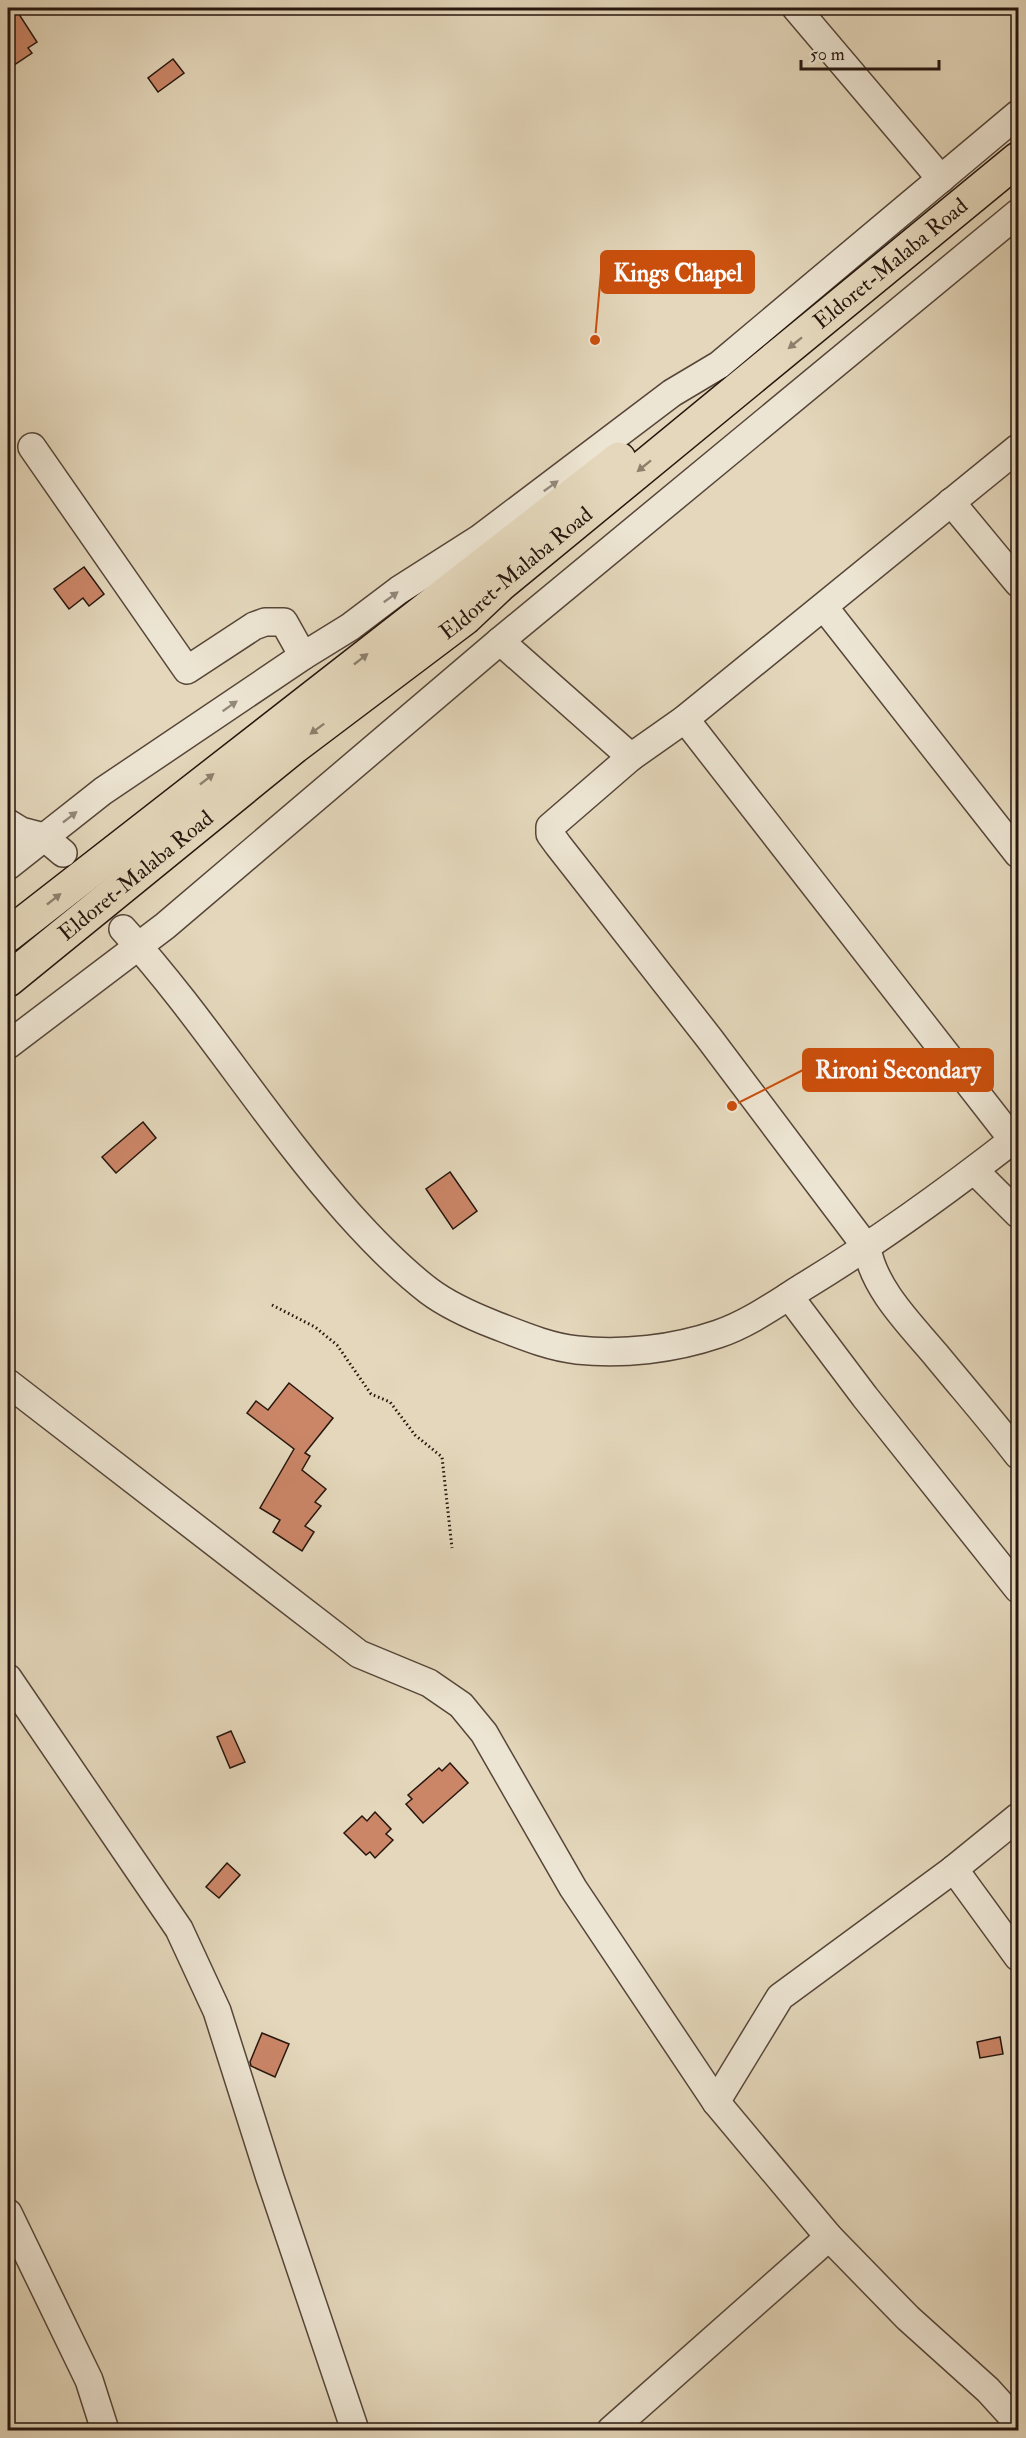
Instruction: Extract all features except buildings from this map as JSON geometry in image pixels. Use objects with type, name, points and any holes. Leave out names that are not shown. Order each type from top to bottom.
[{"type":"highway","name":"Eldoret-Malaba Road","points":[[8,935],[687,406],[747,353],[1018,135]]},
{"type":"highway","name":"Eldoret-Malaba Road","points":[[8,980],[294,747],[465,618],[501,584],[1018,159]]},
{"type":"street","points":[[796,8],[941,179]]},
{"type":"street","name":"Eldoret-Malaba Road","points":[[8,866],[54,845],[103,791],[303,656],[350,627],[399,590],[479,540],[672,393],[719,365],[1018,114]]},
{"type":"street","points":[[8,1045],[131,938],[500,641],[1018,213]]},
{"type":"street","points":[[32,447],[187,670],[242,632],[265,622],[284,622],[303,656]]},
{"type":"street","points":[[1018,448],[685,719],[631,757],[550,827],[550,834],[867,1248],[878,1280],[906,1320],[1018,1455]]},
{"type":"street","points":[[951,502],[1018,584]]},
{"type":"street","points":[[824,607],[1018,854]]},
{"type":"street","points":[[500,641],[631,757]]},
{"type":"street","points":[[131,938],[190,1009],[295,1149],[347,1212],[404,1270],[431,1293],[464,1313],[521,1335],[575,1350],[631,1352],[719,1334],[754,1317],[867,1248],[1016,1138],[685,719]]},
{"type":"street","points":[[8,823],[54,845]]},
{"type":"street","points":[[975,1170],[1018,1214]]},
{"type":"street","points":[[789,1296],[865,1396],[1018,1588]]},
{"type":"street","points":[[8,1383],[359,1654],[429,1683],[461,1705],[484,1733],[573,1888],[716,2102],[829,2237],[908,2318],[988,2390],[1018,2423]]},
{"type":"street","points":[[8,1678],[179,1929],[218,2011],[267,2167],[355,2430]]},
{"type":"street","points":[[716,2102],[780,1997],[954,1869],[1018,1817]]},
{"type":"street","points":[[954,1869],[1018,1957]]},
{"type":"street","points":[[8,2213],[89,2380],[105,2430]]},
{"type":"street","points":[[611,2430],[829,2237]]},
{"type":"path","points":[[272,1305],[315,1327],[337,1345],[370,1394],[390,1402],[415,1435],[442,1457],[452,1548]]},
{"type":"place","name":"Kings Chapel","points":[[595,340]]},
{"type":"place","name":"Rironi Secondary","points":[[732,1106]]}]
